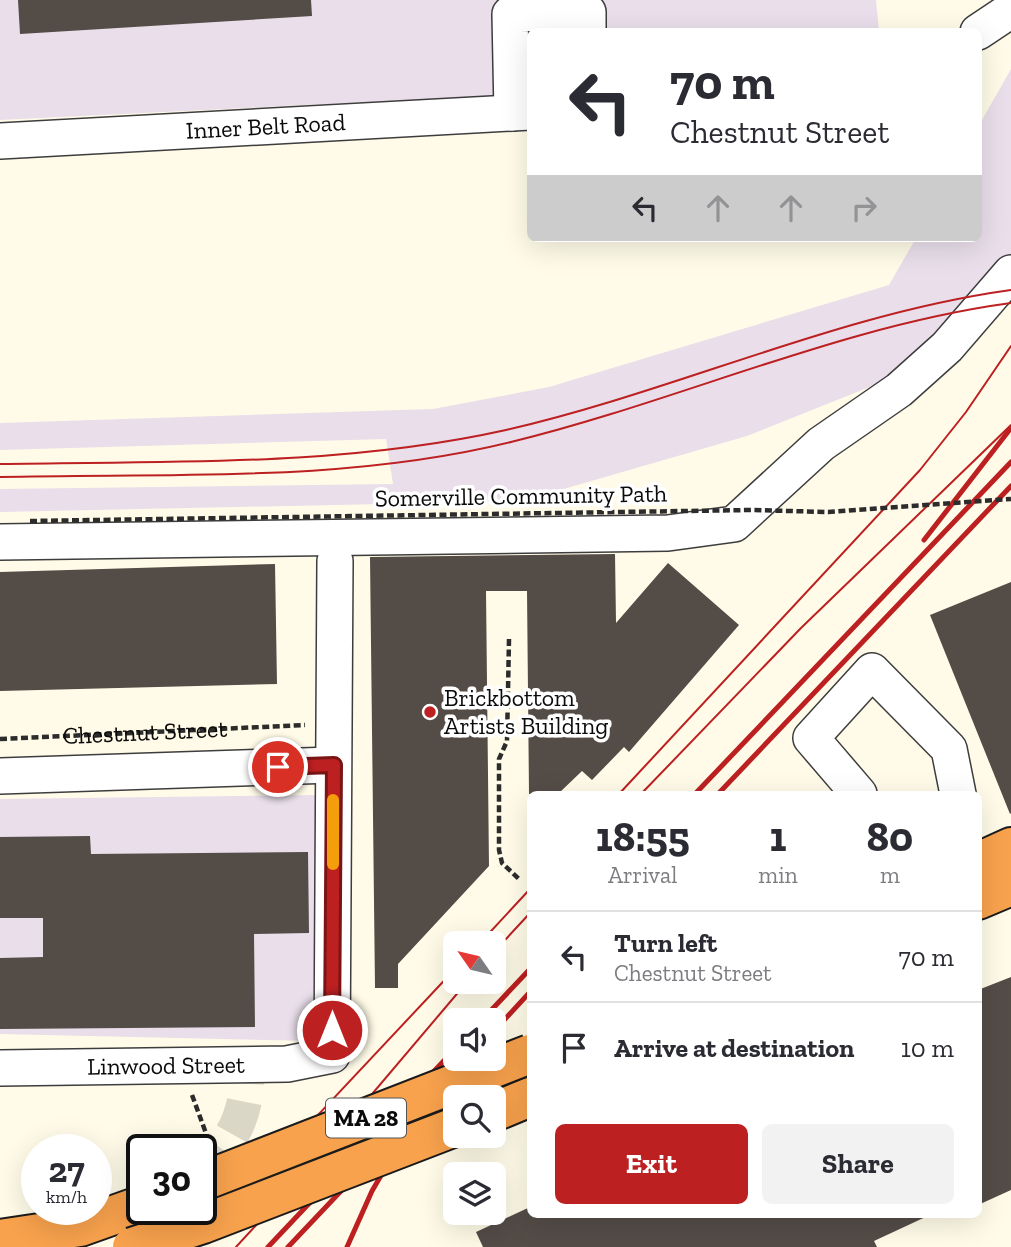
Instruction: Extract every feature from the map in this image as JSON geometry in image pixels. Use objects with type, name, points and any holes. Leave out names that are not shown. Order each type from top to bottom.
[{"type":"highway","points":[[982,860],[1011,847]]},
{"type":"highway","points":[[982,899],[1011,886]]},
{"type":"highway","name":"MA 28","points":[[217,1176],[527,1055]]},
{"type":"highway","points":[[506,1107],[527,1098]]},
{"type":"highway","name":"MA 28","points":[[132,1247],[203,1224],[443,1132]]},
{"type":"highway","points":[[0,1239],[80,1227],[126,1211]]},
{"type":"street","points":[[982,29],[1011,10]]},
{"type":"street","points":[[521,113],[510,14],[588,12],[588,28]]},
{"type":"street","name":"Inner Belt Road","points":[[0,141],[521,113]]},
{"type":"street","points":[[0,542],[668,533],[734,524],[821,444],[899,390],[938,355],[1011,274]]},
{"type":"street","points":[[334,765],[335,561]]},
{"type":"street","points":[[856,791],[811,738],[872,671],[949,749],[951,791]]},
{"type":"street","name":"Chestnut Street","points":[[0,776],[334,765]]},
{"type":"street","name":"Linwood Street","points":[[0,1068],[288,1065],[332,1055],[334,765]]},
{"type":"path","name":"Somerville Community Path","points":[[30,521],[727,510],[828,512],[1011,499]]},
{"type":"path","points":[[509,639],[507,741],[499,759],[499,850],[502,863],[519,879]]},
{"type":"path","name":"Chestnut Street","points":[[0,739],[334,724]]},
{"type":"path","points":[[195,1098],[206,1134]]},
{"type":"shaded area","points":[[0,0],[876,0],[879,28],[527,28],[527,94],[0,120]]},
{"type":"shaded area","points":[[1011,69],[1011,268],[887,380],[747,436],[522,501],[0,512],[0,489],[393,484],[386,439],[0,450],[0,423],[433,409],[549,387],[889,285],[914,242],[982,242],[982,120]]},
{"type":"shaded area","points":[[318,795],[312,1041],[0,1034],[0,799]]},
{"type":"building","points":[[18,0],[311,0],[312,16],[20,34]]},
{"type":"building","points":[[615,554],[616,623],[668,563],[739,625],[629,752],[624,747],[592,780],[582,771],[561,791],[529,791],[527,591],[486,591],[489,866],[398,964],[398,988],[375,988],[370,557]]},
{"type":"building","points":[[275,564],[277,684],[0,691],[0,572]]},
{"type":"building","points":[[1011,582],[1011,813],[1010,814],[930,615]]},
{"type":"building","points":[[90,836],[91,854],[308,852],[309,933],[254,934],[255,1027],[0,1029],[0,958],[43,957],[43,918],[0,918],[0,837]]},
{"type":"building","points":[[1011,977],[1011,1190],[982,1203],[982,988]]},
{"type":"building","points":[[527,1208],[527,1218],[923,1218],[874,1241],[877,1247],[483,1247],[476,1232],[491,1225],[506,1225],[506,1218]]},
{"type":"tunnel","points":[[217,1156],[230,1138],[241,1113],[245,1099],[247,1065]]},
{"type":"tram line","points":[[0,464],[254,460],[444,442],[569,414],[883,317],[946,301],[1011,290]]},
{"type":"tram line","points":[[0,477],[193,475],[321,470],[448,455],[574,425],[822,346],[884,329],[1011,303]]},
{"type":"tram line","points":[[622,791],[920,470],[966,412],[1011,346]]},
{"type":"tram line","points":[[644,791],[801,628],[1011,425]]},
{"type":"tram line","points":[[491,931],[527,892]]},
{"type":"tram line","points":[[506,939],[527,916]]},
{"type":"tram line","points":[[194,1247],[443,982]]},
{"type":"tram line","points":[[236,1247],[317,1159],[457,994]]},
{"type":"railway","points":[[924,540],[1011,428]]},
{"type":"railway","points":[[698,791],[1011,462]]},
{"type":"railway","points":[[721,791],[1011,486]]},
{"type":"railway","points":[[493,1008],[527,972]]},
{"type":"railway","points":[[506,1018],[527,995]]},
{"type":"railway","points":[[268,1247],[443,1062]]},
{"type":"railway","points":[[288,1247],[455,1071]]},
{"type":"railway","points":[[347,1247],[372,1191],[408,1129]]},
{"type":"slow traffic","points":[[333,800],[333,864]]},
{"type":"place","name":"Brickbottom Artists Building","points":[[430,712]]},
{"type":"route","points":[[278,767],[334,765],[332,1030]]}]
